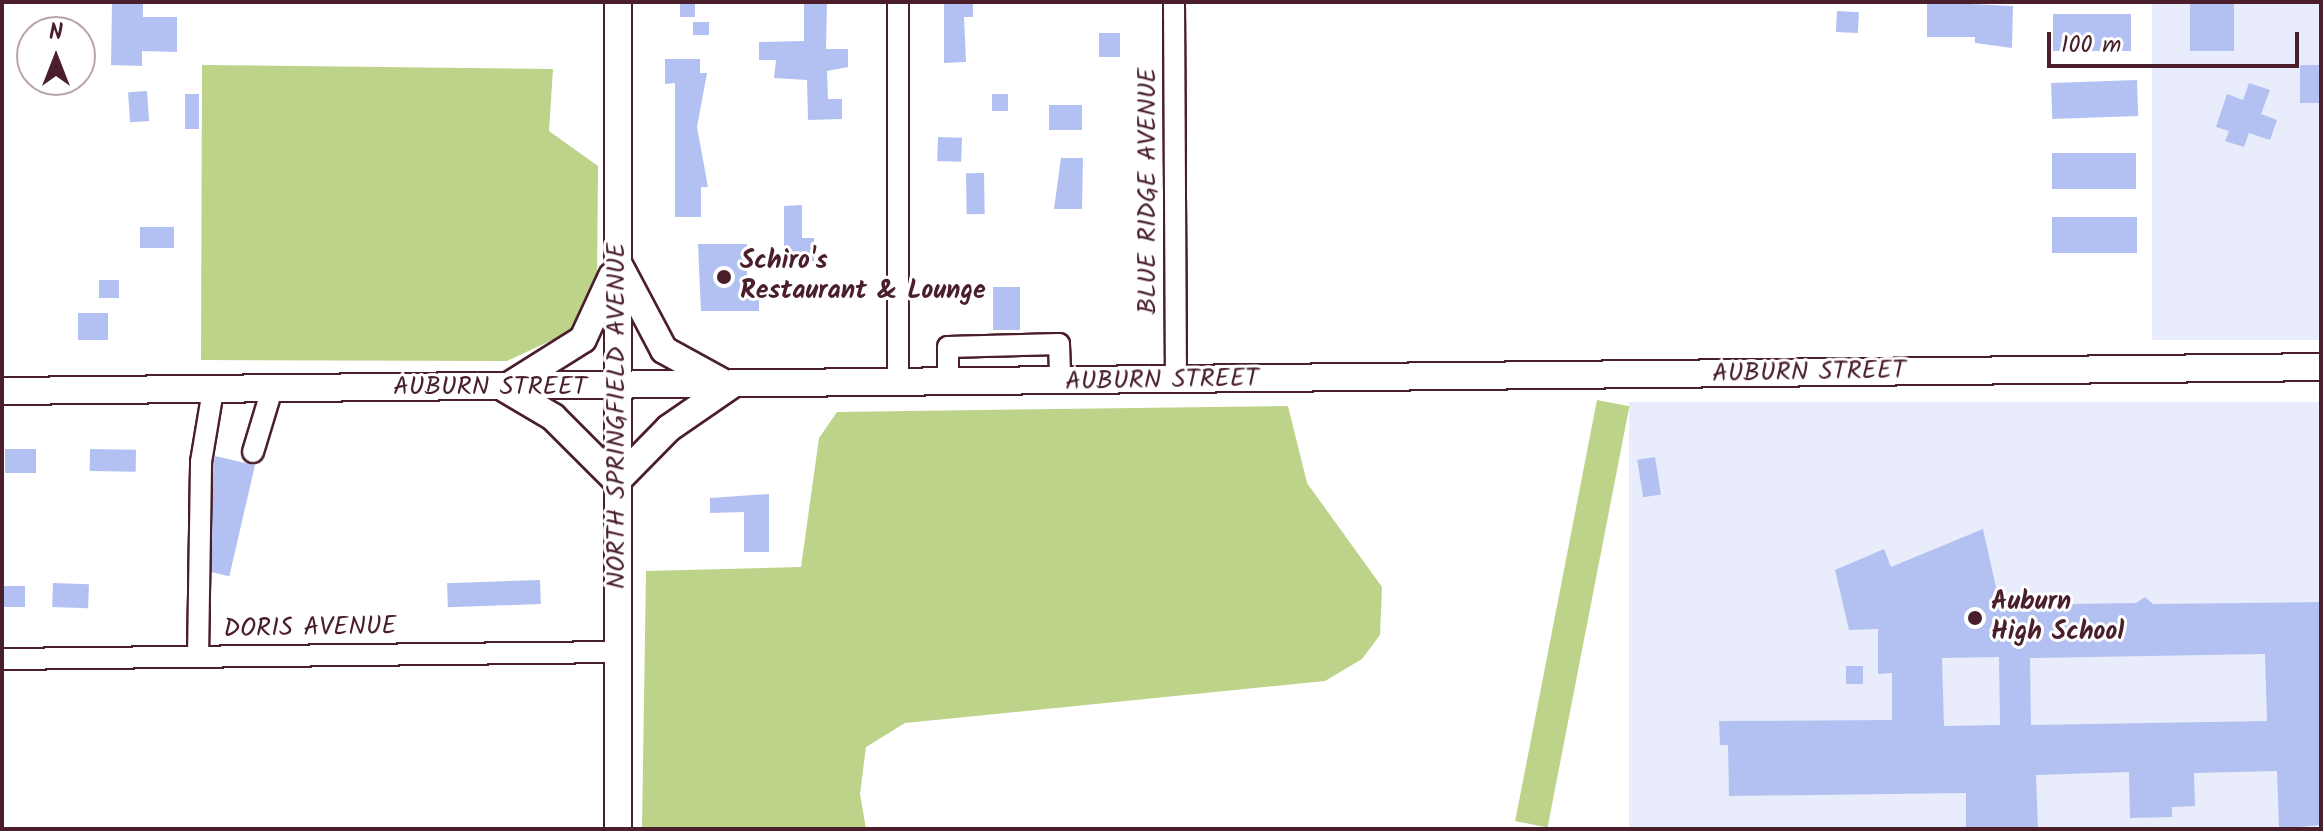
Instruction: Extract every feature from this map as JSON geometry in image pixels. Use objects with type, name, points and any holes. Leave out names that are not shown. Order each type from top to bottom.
[{"type":"main road","name":"NORTH SPRINGFIELD AVENUE","points":[[618,2],[618,829]]},
{"type":"main road","points":[[504,388],[553,417],[617,481],[669,428],[730,386],[664,350],[617,261]]},
{"type":"main road","points":[[504,388],[556,362],[583,339],[617,261]]},
{"type":"main road","name":"AUBURN STREET","points":[[2,391],[898,385],[2321,367]]},
{"type":"street","points":[[898,2],[898,385]]},
{"type":"street","name":"BLUE RIDGE AVENUE","points":[[1174,2],[1176,380]]},
{"type":"street","points":[[948,384],[948,347],[1059,344],[1060,382]]},
{"type":"street","points":[[253,452],[265,431],[272,389]]},
{"type":"street","points":[[198,657],[201,462],[213,390]]},
{"type":"street","name":"DORIS AVENUE","points":[[2,659],[619,652]]},
{"type":"shaded area","points":[[2152,2],[2321,2],[2321,340],[2152,340]]},
{"type":"shaded area","name":"Auburn High School","points":[[1629,402],[2321,402],[2321,829],[1629,829]]},
{"type":"green space","points":[[202,65],[553,69],[549,131],[598,166],[597,279],[576,329],[507,361],[201,360]]},
{"type":"green space","points":[[1597,400],[1629,406],[1548,827],[1515,821]]},
{"type":"green space","points":[[1288,406],[1307,483],[1382,587],[1380,635],[1362,659],[1325,681],[905,723],[866,747],[860,794],[866,829],[642,829],[646,571],[801,567],[819,438],[837,412]]},
{"type":"building","points":[[112,2],[143,2],[143,17],[177,17],[177,52],[142,51],[142,66],[111,65]]},
{"type":"building","points":[[680,2],[695,2],[695,17],[680,17]]},
{"type":"building","points":[[804,2],[827,2],[826,49],[848,49],[848,67],[827,71],[828,99],[842,99],[842,119],[808,120],[807,80],[774,78],[776,60],[759,60],[759,42],[804,41]]},
{"type":"building","points":[[944,2],[973,2],[973,17],[964,17],[966,62],[944,63]]},
{"type":"building","points":[[1927,2],[2013,6],[2012,48],[1975,43],[1975,37],[1927,37]]},
{"type":"building","points":[[2190,2],[2234,2],[2234,51],[2190,51]]},
{"type":"building","points":[[1837,11],[1859,12],[1858,33],[1836,32]]},
{"type":"building","points":[[2053,14],[2131,14],[2131,51],[2053,51]]},
{"type":"building","points":[[693,22],[709,22],[709,35],[693,35]]},
{"type":"building","points":[[1099,33],[1120,33],[1120,57],[1099,57]]},
{"type":"building","points":[[665,59],[700,59],[700,73],[707,73],[697,127],[708,187],[701,187],[701,217],[675,217],[675,83],[665,84]]},
{"type":"building","points":[[2300,65],[2321,65],[2321,103],[2300,103]]},
{"type":"building","points":[[2137,80],[2138,116],[2052,119],[2051,83]]},
{"type":"building","points":[[2249,83],[2270,90],[2261,114],[2277,120],[2270,140],[2249,133],[2244,147],[2225,141],[2229,131],[2216,127],[2227,94],[2243,100]]},
{"type":"building","points":[[147,91],[149,121],[130,122],[128,92]]},
{"type":"building","points":[[185,94],[199,94],[199,129],[185,129]]},
{"type":"building","points":[[992,94],[1008,94],[1008,111],[992,111]]},
{"type":"building","points":[[1049,105],[1082,105],[1082,130],[1049,130]]},
{"type":"building","points":[[938,137],[962,138],[961,162],[937,161]]},
{"type":"building","points":[[2052,153],[2136,153],[2136,189],[2052,189]]},
{"type":"building","points":[[1061,158],[1083,158],[1082,209],[1054,209]]},
{"type":"building","points":[[966,173],[984,173],[985,214],[967,214]]},
{"type":"building","points":[[802,205],[802,238],[814,238],[814,261],[784,262],[784,206]]},
{"type":"building","points":[[2052,217],[2137,217],[2137,253],[2052,253]]},
{"type":"building","points":[[140,227],[174,227],[174,248],[140,248]]},
{"type":"building","name":"Schiro's Restaurant & Lounge","points":[[698,244],[747,244],[747,288],[759,288],[759,311],[701,311]]},
{"type":"building","points":[[99,280],[119,280],[119,298],[99,298]]},
{"type":"building","points":[[993,287],[1020,287],[1020,330],[993,330]]},
{"type":"building","points":[[78,313],[108,313],[108,340],[78,340]]},
{"type":"building","points":[[5,449],[36,449],[36,473],[5,473]]},
{"type":"building","points":[[90,449],[136,450],[136,472],[90,471]]},
{"type":"building","points":[[215,456],[255,465],[229,576],[189,567]]},
{"type":"building","points":[[1655,457],[1661,495],[1643,497],[1637,460]]},
{"type":"building","points":[[769,494],[769,552],[744,552],[744,512],[710,513],[710,498]]},
{"type":"building","points":[[1983,529],[2000,605],[2136,603],[2145,597],[2153,604],[2321,602],[2321,825],[2279,829],[2277,771],[2194,773],[2195,806],[2172,807],[2172,817],[2130,818],[2129,772],[2036,775],[2038,829],[1966,829],[1966,793],[1729,796],[1728,745],[1720,745],[1719,721],[1892,720],[1892,673],[1878,674],[1878,629],[1849,630],[1835,570],[1884,549],[1891,567]],"holes":[[[2265,654],[2267,721],[2031,725],[2030,658]],[[1999,657],[2000,725],[1944,726],[1942,658]]]},
{"type":"building","points":[[540,580],[541,604],[448,607],[447,583]]},
{"type":"building","points":[[53,583],[89,584],[88,608],[52,607]]},
{"type":"building","points":[[2,586],[25,586],[25,607],[2,607]]},
{"type":"building","points":[[1846,666],[1863,666],[1863,684],[1846,684]]},
{"type":"place","name":"Schiro's Restaurant & Lounge","points":[[724,277]]},
{"type":"place","name":"Auburn High School","points":[[1975,618]]}]
